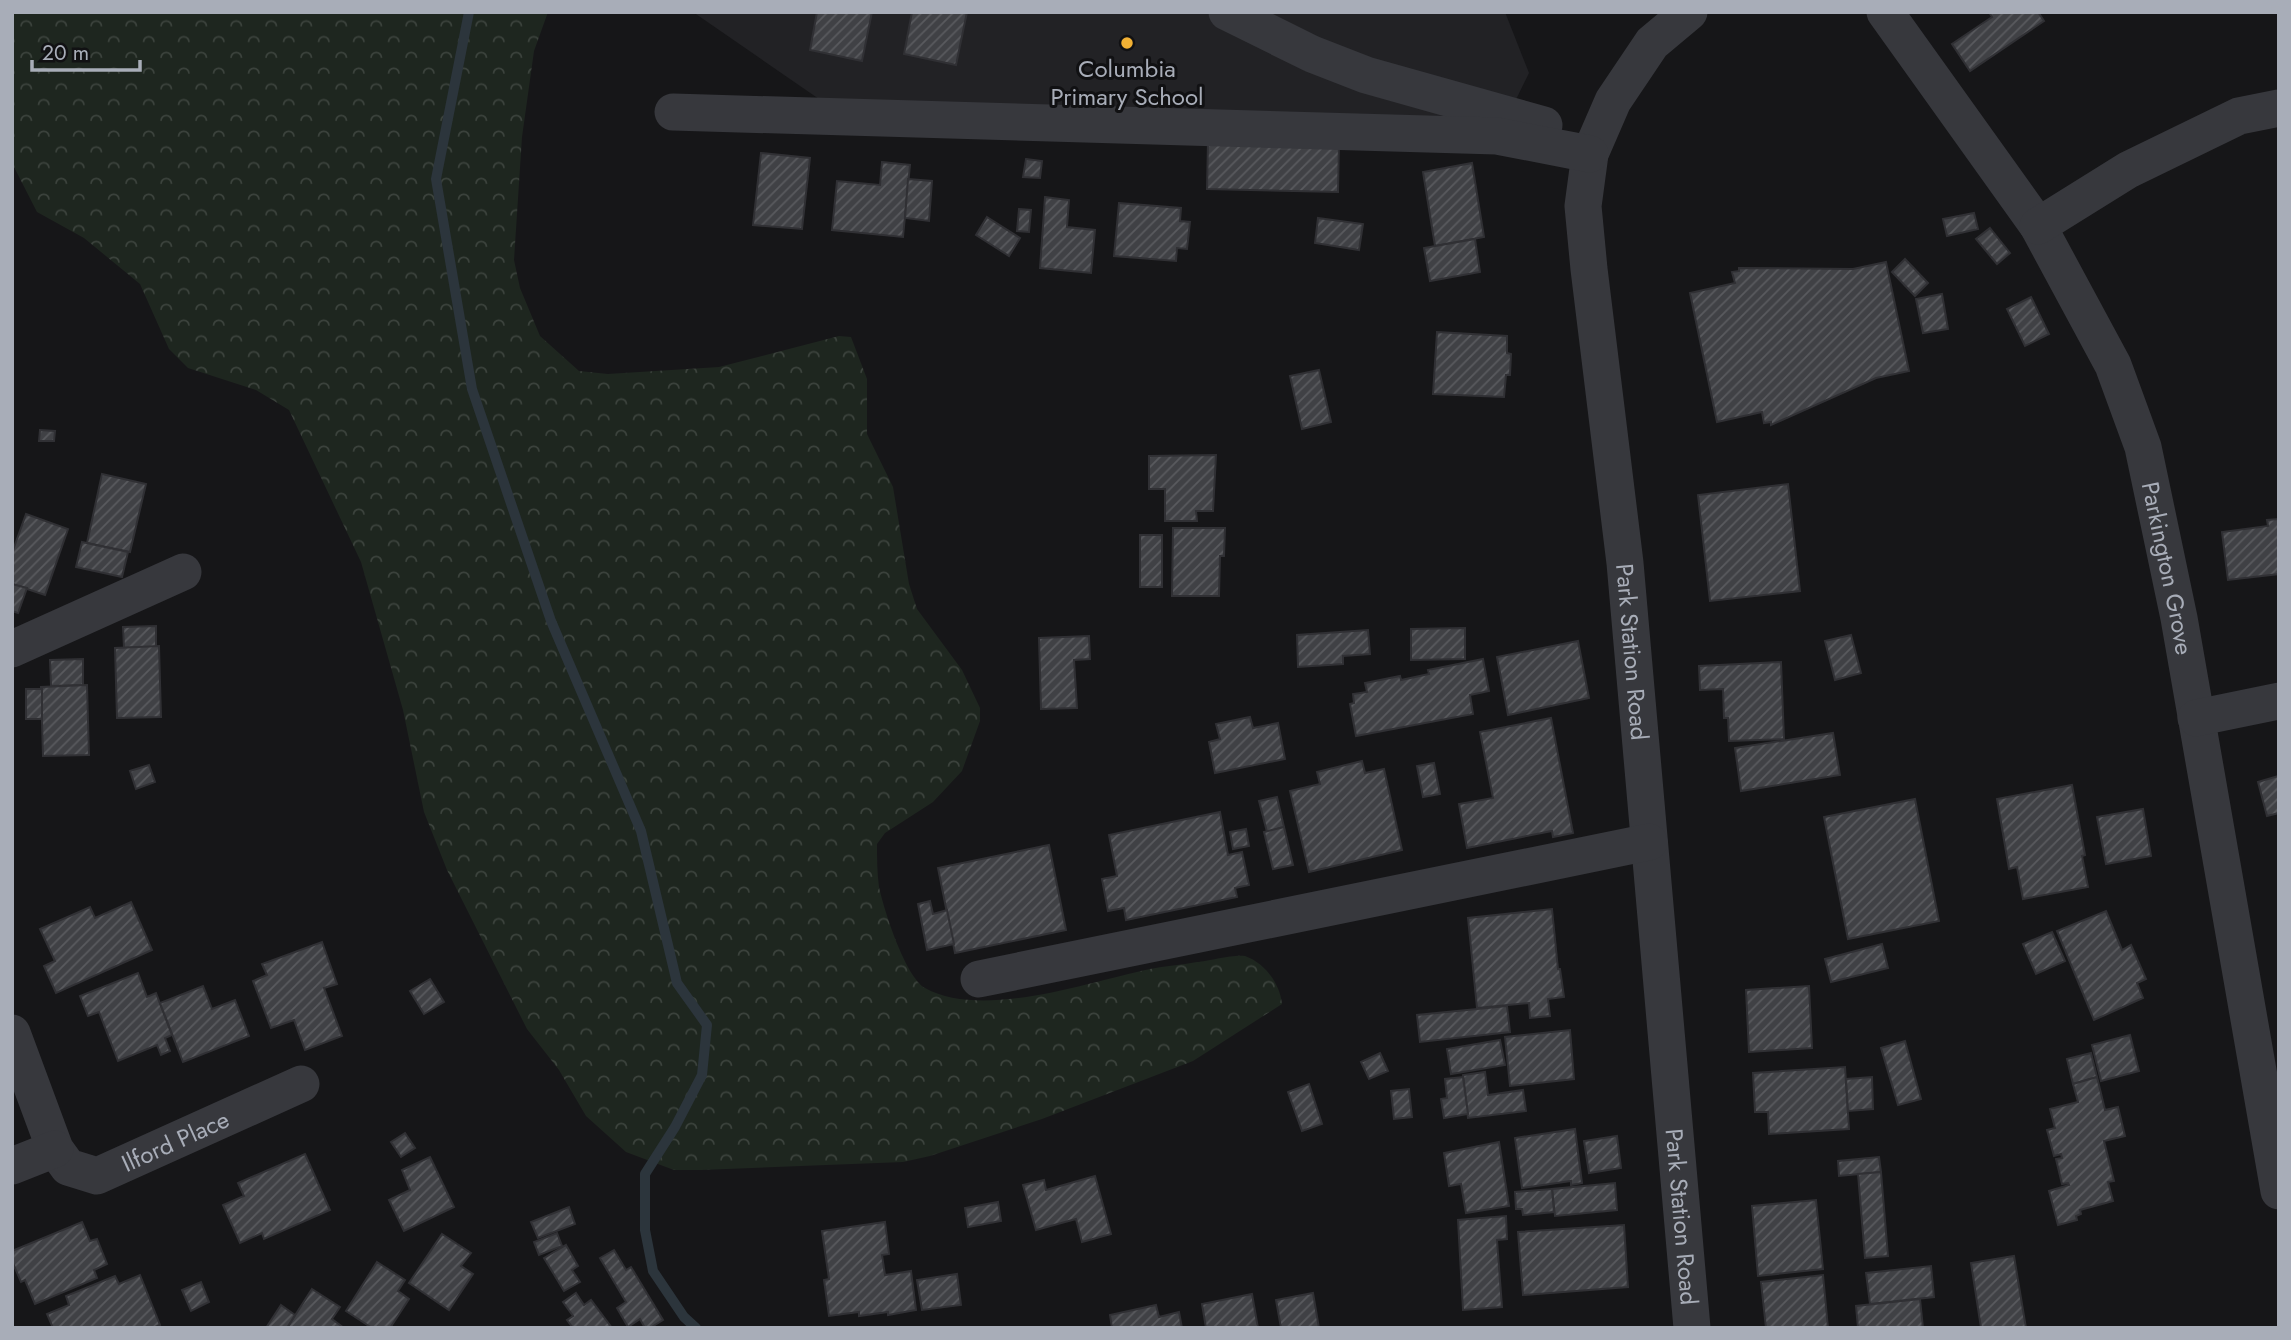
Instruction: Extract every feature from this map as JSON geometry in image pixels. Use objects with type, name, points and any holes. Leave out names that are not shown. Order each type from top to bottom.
[{"type":"street","points":[[1227,12],[1312,54],[1366,75],[1509,114],[1593,147]]},
{"type":"street","name":"Park Station Road","points":[[1689,12],[1652,43],[1613,101],[1593,147],[1583,206],[1625,563],[1692,1328]]},
{"type":"street","name":"Parkington Grove","points":[[1885,12],[2038,226],[2113,365],[2143,447],[2179,618],[2279,1191]]},
{"type":"street","points":[[2038,226],[2127,170],[2239,116],[2279,107]]},
{"type":"street","points":[[673,112],[1497,136],[1593,147]]},
{"type":"street","points":[[12,649],[183,572]]},
{"type":"street","points":[[2196,718],[2279,701]]},
{"type":"street","points":[[979,979],[1649,842]]},
{"type":"street","name":"Ilford Place","points":[[12,1033],[55,1149],[68,1167],[97,1176],[301,1084]]},
{"type":"street","points":[[12,1166],[55,1149]]},
{"type":"shaded area","name":"Columbia Primary School","points":[[693,12],[1505,12],[1529,73],[1504,124],[819,99]]},
{"type":"green space","points":[[12,12],[548,12],[534,51],[522,137],[514,260],[520,288],[540,336],[579,371],[608,374],[719,367],[839,336],[851,337],[867,379],[867,434],[893,487],[909,584],[917,609],[962,670],[980,708],[980,721],[962,771],[933,802],[885,833],[877,844],[877,871],[885,911],[896,942],[917,981],[925,988],[949,997],[1005,999],[1067,989],[1150,969],[1245,956],[1259,964],[1270,975],[1281,996],[1282,1004],[1193,1061],[1042,1119],[930,1156],[903,1162],[674,1170],[626,1152],[586,1116],[559,1070],[527,1029],[447,870],[424,812],[403,710],[361,562],[289,410],[256,390],[188,368],[169,349],[140,284],[84,238],[37,212],[14,167]]},
{"type":"building","points":[[817,12],[872,12],[862,61],[810,50]]},
{"type":"building","points":[[912,12],[967,12],[956,65],[904,54]]},
{"type":"building","points":[[1989,12],[2038,12],[2044,21],[1970,71],[1952,44],[1992,17]]},
{"type":"building","points":[[1208,141],[1339,143],[1338,192],[1207,189]]},
{"type":"building","points":[[761,153],[810,158],[802,229],[753,225]]},
{"type":"building","points":[[1026,159],[1042,161],[1040,178],[1023,177]]},
{"type":"building","points":[[882,162],[910,165],[903,237],[832,230],[837,181],[880,185]]},
{"type":"building","points":[[1472,163],[1484,237],[1435,246],[1423,172]]},
{"type":"building","points":[[908,179],[932,181],[929,221],[905,218]]},
{"type":"building","points":[[1045,197],[1069,200],[1067,227],[1095,230],[1091,273],[1040,268]]},
{"type":"building","points":[[1119,203],[1181,208],[1180,221],[1190,222],[1187,249],[1177,248],[1176,261],[1114,256]]},
{"type":"building","points":[[1019,209],[1031,210],[1029,232],[1017,231]]},
{"type":"building","points":[[1974,213],[1978,229],[1947,236],[1943,219]]},
{"type":"building","points":[[987,217],[1020,238],[1009,256],[976,235]]},
{"type":"building","points":[[1318,218],[1363,224],[1359,250],[1315,243]]},
{"type":"building","points":[[1990,228],[2010,253],[1997,264],[1976,239]]},
{"type":"building","points":[[1475,239],[1480,272],[1430,281],[1424,248]]},
{"type":"building","points":[[1905,259],[1928,283],[1915,296],[1892,272]]},
{"type":"building","points":[[1886,262],[1909,371],[1876,378],[1771,425],[1771,422],[1764,423],[1762,412],[1717,422],[1690,293],[1735,283],[1732,272],[1739,271],[1739,268],[1853,269]]},
{"type":"building","points":[[1942,294],[1948,329],[1923,333],[1916,299]]},
{"type":"building","points":[[2031,297],[2049,334],[2025,346],[2007,309]]},
{"type":"building","points":[[1437,332],[1507,336],[1507,353],[1511,354],[1510,375],[1506,375],[1504,397],[1433,394]]},
{"type":"building","points":[[1319,370],[1331,422],[1302,429],[1290,376]]},
{"type":"building","points":[[40,430],[55,431],[54,441],[39,441]]},
{"type":"building","points":[[1216,455],[1213,511],[1196,511],[1197,521],[1165,521],[1165,489],[1149,489],[1149,456]]},
{"type":"building","points":[[102,474],[146,484],[130,552],[87,543]]},
{"type":"building","points":[[1788,484],[1800,591],[1710,601],[1698,495]]},
{"type":"building","points":[[26,514],[68,529],[45,595],[12,584],[12,553]]},
{"type":"building","points":[[2279,519],[2279,574],[2228,580],[2222,532],[2268,526],[2267,520]]},
{"type":"building","points":[[1173,528],[1225,528],[1224,556],[1220,556],[1219,596],[1172,596]]},
{"type":"building","points":[[1140,535],[1162,535],[1162,587],[1140,587]]},
{"type":"building","points":[[82,542],[128,552],[122,577],[76,567]]},
{"type":"building","points":[[12,584],[27,588],[18,613],[12,611]]},
{"type":"building","points":[[156,626],[156,647],[124,648],[123,627]]},
{"type":"building","points":[[1465,628],[1465,659],[1411,660],[1411,629]]},
{"type":"building","points":[[1368,630],[1370,654],[1343,656],[1343,664],[1298,667],[1297,635]]},
{"type":"building","points":[[1851,635],[1861,673],[1835,680],[1825,641]]},
{"type":"building","points":[[1089,636],[1090,659],[1074,660],[1077,708],[1041,709],[1039,638]]},
{"type":"building","points":[[1578,641],[1589,698],[1508,715],[1497,657]]},
{"type":"building","points":[[159,646],[161,717],[117,718],[115,648]]},
{"type":"building","points":[[83,659],[83,685],[51,686],[50,660]]},
{"type":"building","points":[[1483,659],[1489,691],[1470,695],[1473,714],[1356,736],[1350,704],[1354,703],[1353,694],[1367,692],[1365,683],[1400,676],[1401,680],[1429,674],[1428,670]]},
{"type":"building","points":[[1781,662],[1784,739],[1729,741],[1728,718],[1724,718],[1723,689],[1700,690],[1699,666]]},
{"type":"building","points":[[87,685],[89,755],[43,756],[41,687]]},
{"type":"building","points":[[26,689],[42,689],[42,719],[26,719]]},
{"type":"building","points":[[1250,717],[1253,728],[1278,723],[1285,759],[1215,773],[1209,742],[1220,739],[1216,724]]},
{"type":"building","points":[[1551,718],[1573,833],[1553,837],[1552,831],[1467,848],[1459,804],[1493,798],[1480,732]]},
{"type":"building","points":[[1833,733],[1840,775],[1741,791],[1735,748]]},
{"type":"building","points":[[1362,761],[1365,773],[1384,769],[1402,850],[1309,872],[1290,791],[1320,784],[1317,772]]},
{"type":"building","points":[[1434,763],[1440,794],[1423,797],[1417,766]]},
{"type":"building","points":[[149,765],[155,782],[136,789],[130,771]]},
{"type":"building","points":[[2278,776],[2279,813],[2267,816],[2258,782]]},
{"type":"building","points":[[2072,785],[2088,887],[2023,899],[2017,867],[2009,869],[1997,799]]},
{"type":"building","points":[[1277,797],[1284,827],[1267,832],[1259,801]]},
{"type":"building","points":[[1915,799],[1939,921],[1848,939],[1824,817]]},
{"type":"building","points":[[2143,809],[2151,856],[2106,864],[2097,817]]},
{"type":"building","points":[[1220,812],[1228,855],[1242,852],[1249,885],[1235,888],[1237,897],[1126,920],[1124,908],[1108,911],[1102,879],[1117,876],[1109,835]]},
{"type":"building","points":[[1284,827],[1293,865],[1273,869],[1264,832]]},
{"type":"building","points":[[1246,829],[1249,846],[1233,849],[1230,832]]},
{"type":"building","points":[[1049,845],[1066,930],[955,953],[938,868]]},
{"type":"building","points":[[930,901],[933,914],[947,910],[954,944],[927,950],[918,904]]},
{"type":"building","points":[[131,902],[152,950],[56,993],[44,966],[55,961],[40,929],[90,907],[95,918]]},
{"type":"building","points":[[1552,909],[1558,969],[1564,997],[1548,999],[1550,1016],[1530,1018],[1529,1003],[1477,1008],[1468,918]]},
{"type":"building","points":[[2106,911],[2122,950],[2131,945],[2146,979],[2137,983],[2143,998],[2094,1020],[2057,931]]},
{"type":"building","points":[[2052,932],[2065,961],[2036,974],[2023,944]]},
{"type":"building","points":[[322,942],[337,984],[324,988],[342,1036],[305,1050],[294,1020],[271,1028],[253,981],[267,975],[262,964]]},
{"type":"building","points":[[1882,944],[1888,968],[1831,982],[1825,959]]},
{"type":"building","points":[[138,973],[147,997],[156,993],[172,1035],[165,1038],[170,1051],[161,1055],[157,1045],[118,1061],[99,1012],[88,1016],[80,996]]},
{"type":"building","points":[[430,979],[444,1002],[424,1014],[410,991]]},
{"type":"building","points":[[203,986],[212,1009],[235,1000],[249,1036],[183,1062],[160,1003]]},
{"type":"building","points":[[1809,986],[1812,1048],[1749,1052],[1746,990]]},
{"type":"building","points":[[1507,1006],[1510,1032],[1420,1042],[1417,1015]]},
{"type":"building","points":[[1570,1030],[1574,1079],[1510,1086],[1505,1037]]},
{"type":"building","points":[[2130,1035],[2139,1071],[2101,1081],[2092,1045]]},
{"type":"building","points":[[1500,1040],[1505,1065],[1451,1074],[1447,1049]]},
{"type":"building","points":[[1905,1041],[1921,1099],[1898,1105],[1881,1048]]},
{"type":"building","points":[[1380,1053],[1388,1071],[1369,1079],[1361,1062]]},
{"type":"building","points":[[2091,1053],[2097,1077],[2073,1084],[2067,1059]]},
{"type":"building","points":[[1845,1067],[1849,1129],[1769,1134],[1768,1112],[1755,1112],[1753,1073]]},
{"type":"building","points":[[1485,1072],[1488,1095],[1523,1090],[1526,1111],[1468,1118],[1463,1075]]},
{"type":"building","points":[[1463,1077],[1468,1114],[1444,1118],[1441,1099],[1447,1098],[1445,1079]]},
{"type":"building","points":[[1872,1077],[1873,1109],[1848,1111],[1846,1079]]},
{"type":"building","points":[[2097,1077],[2105,1110],[2118,1107],[2125,1136],[2104,1141],[2114,1181],[2108,1182],[2113,1201],[2080,1210],[2081,1214],[2076,1216],[2077,1220],[2058,1225],[2049,1191],[2069,1185],[2062,1184],[2056,1159],[2062,1158],[2061,1154],[2054,1156],[2047,1130],[2055,1128],[2050,1109],[2078,1102],[2073,1084]]},
{"type":"building","points":[[1309,1084],[1322,1124],[1302,1131],[1288,1092]]},
{"type":"building","points":[[1409,1089],[1412,1117],[1394,1119],[1391,1091]]},
{"type":"building","points":[[1575,1129],[1582,1183],[1571,1185],[1571,1181],[1522,1188],[1515,1138]]},
{"type":"building","points":[[405,1133],[415,1148],[401,1157],[391,1142]]},
{"type":"building","points":[[1617,1136],[1621,1168],[1589,1173],[1584,1141]]},
{"type":"building","points":[[1499,1142],[1509,1206],[1466,1213],[1461,1184],[1449,1186],[1444,1153]]},
{"type":"building","points":[[305,1154],[330,1210],[264,1239],[262,1233],[240,1243],[223,1205],[244,1196],[238,1183]]},
{"type":"building","points":[[430,1157],[454,1207],[404,1231],[389,1200],[410,1190],[402,1170]]},
{"type":"building","points":[[1879,1157],[1881,1172],[1839,1176],[1838,1161]]},
{"type":"building","points":[[1881,1172],[1888,1256],[1865,1258],[1858,1174]]},
{"type":"building","points":[[1095,1176],[1111,1234],[1082,1242],[1076,1219],[1036,1230],[1023,1185],[1044,1180],[1046,1190]]},
{"type":"building","points":[[1615,1183],[1617,1210],[1555,1216],[1552,1189]]},
{"type":"building","points":[[1552,1189],[1554,1212],[1523,1215],[1522,1209],[1516,1209],[1515,1192]]},
{"type":"building","points":[[1816,1200],[1823,1269],[1758,1276],[1752,1206]]},
{"type":"building","points":[[998,1202],[1001,1221],[968,1227],[965,1208]]},
{"type":"building","points":[[569,1207],[575,1224],[538,1238],[531,1222]]},
{"type":"building","points":[[1506,1216],[1507,1239],[1497,1240],[1502,1307],[1463,1310],[1458,1220]]},
{"type":"building","points":[[82,1222],[90,1241],[97,1239],[107,1264],[94,1270],[97,1278],[35,1304],[25,1280],[21,1282],[12,1261],[12,1251]]},
{"type":"building","points":[[885,1222],[889,1254],[882,1255],[885,1275],[911,1271],[916,1310],[888,1315],[888,1312],[859,1316],[859,1312],[829,1316],[824,1280],[829,1279],[822,1231]]},
{"type":"building","points":[[1624,1225],[1628,1287],[1523,1295],[1518,1232]]},
{"type":"building","points":[[557,1233],[562,1246],[539,1255],[534,1242]]},
{"type":"building","points":[[442,1234],[471,1253],[461,1266],[473,1274],[449,1310],[409,1283]]},
{"type":"building","points":[[566,1245],[578,1266],[572,1270],[580,1282],[564,1291],[544,1258]]},
{"type":"building","points":[[614,1250],[626,1270],[631,1267],[663,1320],[650,1328],[645,1328],[640,1319],[628,1327],[617,1308],[626,1302],[600,1258]]},
{"type":"building","points":[[2014,1256],[2026,1328],[1981,1328],[1971,1263]]},
{"type":"building","points":[[377,1262],[405,1280],[398,1291],[409,1299],[390,1328],[372,1328],[346,1311]]},
{"type":"building","points":[[1931,1266],[1934,1297],[1870,1304],[1866,1273]]},
{"type":"building","points":[[957,1274],[961,1305],[922,1310],[917,1280]]},
{"type":"building","points":[[140,1275],[160,1325],[153,1328],[53,1328],[47,1314],[69,1305],[66,1296],[115,1276],[119,1284]]},
{"type":"building","points":[[1823,1275],[1828,1328],[1766,1328],[1761,1282]]},
{"type":"building","points":[[201,1282],[209,1302],[191,1311],[182,1290]]},
{"type":"building","points":[[312,1289],[340,1307],[332,1319],[344,1328],[287,1328]]},
{"type":"building","points":[[576,1293],[584,1305],[591,1300],[612,1328],[573,1328],[567,1320],[573,1316],[563,1302]]},
{"type":"building","points":[[1313,1293],[1319,1328],[1281,1328],[1276,1300]]},
{"type":"building","points":[[1252,1294],[1258,1328],[1206,1328],[1202,1304]]},
{"type":"building","points":[[1920,1299],[1923,1328],[1858,1328],[1856,1306]]},
{"type":"building","points":[[281,1305],[295,1315],[287,1328],[266,1328]]},
{"type":"building","points":[[1156,1305],[1159,1317],[1179,1312],[1182,1328],[1112,1328],[1110,1315]]},
{"type":"waterway","points":[[469,12],[436,179],[472,389],[551,621],[641,831],[677,983],[707,1025],[702,1075],[675,1127],[645,1174],[645,1230],[653,1271],[684,1317],[696,1328]]},
{"type":"place","name":"Columbia Primary School","points":[[1127,43]]}]
